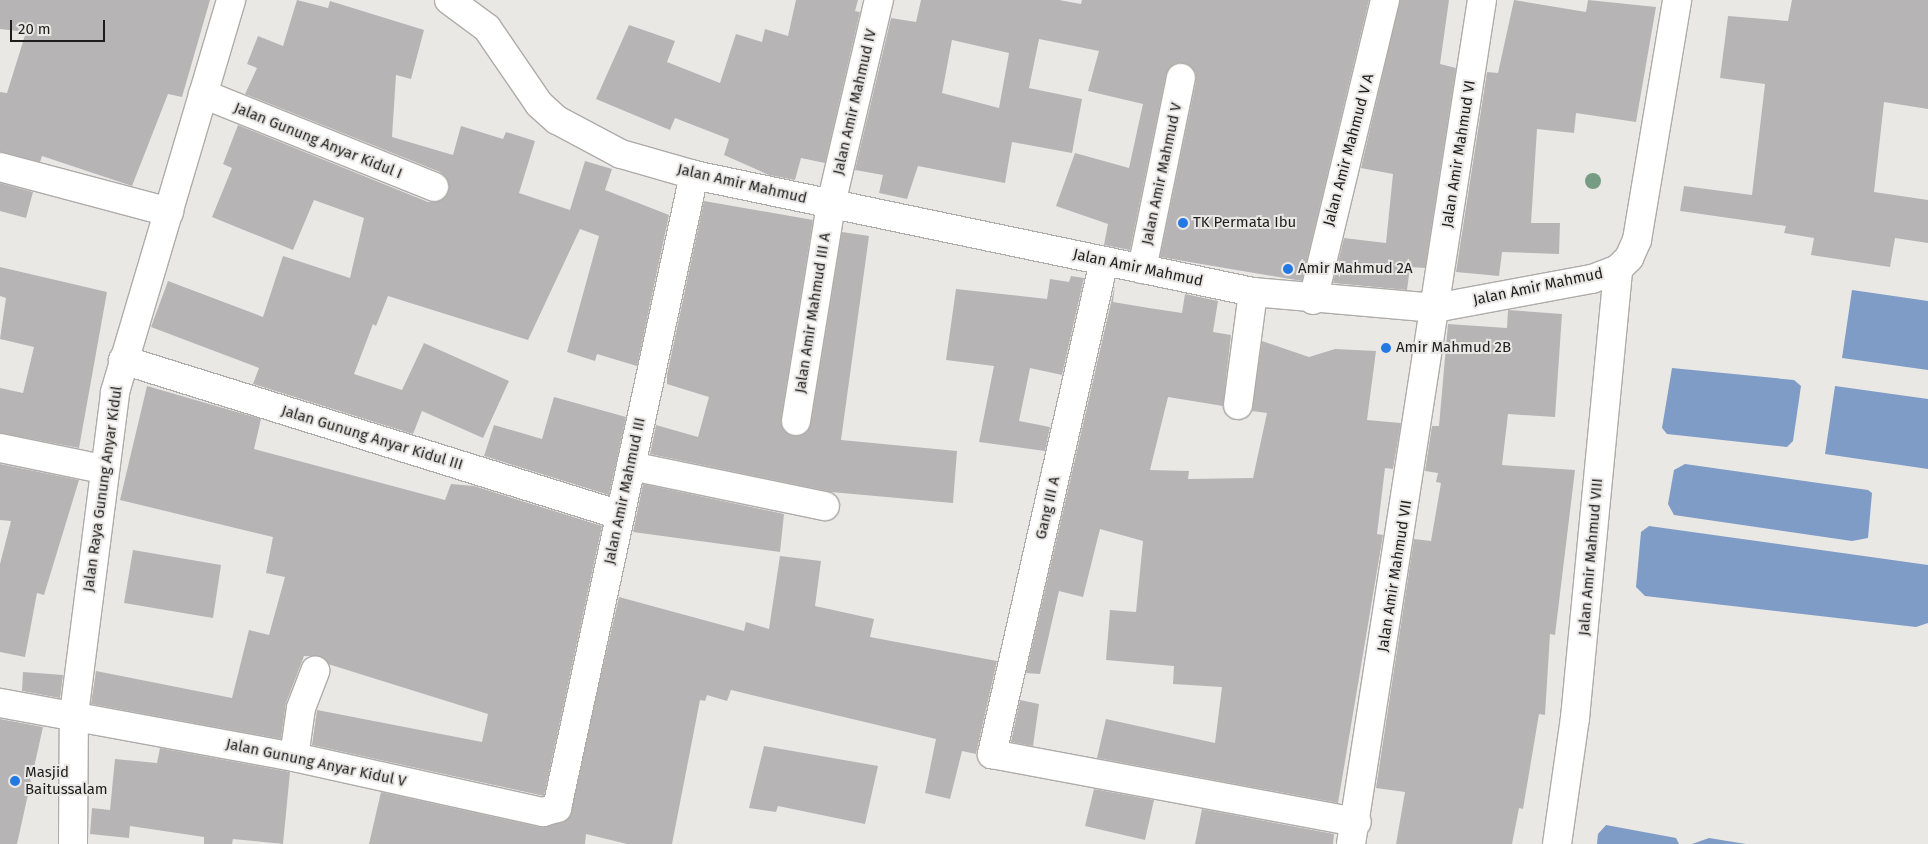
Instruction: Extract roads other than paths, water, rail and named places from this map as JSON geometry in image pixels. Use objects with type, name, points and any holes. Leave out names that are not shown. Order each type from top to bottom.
[{"type":"street","name":"Jalan Raya Gunung Anyar Kidul","points":[[73,844],[74,714],[102,469],[123,360],[169,212],[231,0]]},
{"type":"street","name":"Jalan Amir Mahmud","points":[[449,0],[487,28],[539,104],[557,120],[603,148],[694,175],[1253,292],[1313,300],[1435,308],[1592,279],[1618,269],[1630,258],[1637,240],[1677,0]]},
{"type":"street","name":"Jalan Amir Mahmud IV","points":[[831,204],[879,0]]},
{"type":"street","name":"Jalan Amir Mahmud V A","points":[[1313,300],[1385,0]]},
{"type":"street","name":"Jalan Amir Mahmud VI","points":[[1435,308],[1482,0]]},
{"type":"street","name":"Jalan Amir Mahmud V","points":[[1142,269],[1181,78]]},
{"type":"street","name":"Jalan Gunung Anyar Kidul I","points":[[203,94],[434,187]]},
{"type":"street","points":[[0,167],[169,212]]},
{"type":"street","name":"Jalan Amir Mahmud III","points":[[557,808],[694,175]]},
{"type":"street","name":"Jalan Amir Mahmud III A","points":[[796,421],[831,204]]},
{"type":"street","name":"Gang III A","points":[[1104,262],[992,754],[1354,833]]},
{"type":"street","name":"Jalan Amir Mahmud VIII","points":[[1557,844],[1575,718],[1618,269]]},
{"type":"street","points":[[1238,405],[1253,292]]},
{"type":"street","name":"Jalan Amir Mahmud VII","points":[[1354,833],[1435,308]]},
{"type":"street","name":"Jalan Gunung Anyar Kidul III","points":[[123,360],[620,515]]},
{"type":"street","points":[[0,448],[102,469]]},
{"type":"street","points":[[631,466],[826,506]]},
{"type":"street","points":[[294,757],[301,708],[315,671]]},
{"type":"street","name":"Jalan Gunung Anyar Kidul V","points":[[0,704],[74,714],[294,757],[543,812],[557,808]]},
{"type":"water","points":[[1852,290],[1928,301],[1928,370],[1842,358]]},
{"type":"water","points":[[1672,368],[1794,380],[1801,386],[1793,441],[1787,447],[1667,434],[1662,428]]},
{"type":"water","points":[[1835,386],[1928,399],[1928,469],[1825,454]]},
{"type":"water","points":[[1685,464],[1868,490],[1872,493],[1868,538],[1852,541],[1674,515],[1668,504],[1674,470]]},
{"type":"water","points":[[1649,526],[1928,565],[1928,623],[1916,627],[1645,596],[1636,587],[1641,532]]},
{"type":"water","points":[[1606,825],[1676,838],[1679,844],[1597,844],[1598,834]]},
{"type":"water","points":[[1709,838],[1746,844],[1692,844]]},
{"type":"place","name":"TK Permata Ibu","points":[[1183,223]]},
{"type":"place","name":"Amir Mahmud 2A","points":[[1288,269]]},
{"type":"place","name":"Amir Mahmud 2B","points":[[1386,348]]},
{"type":"place","name":"Masjid Baitussalam","points":[[15,781]]}]
